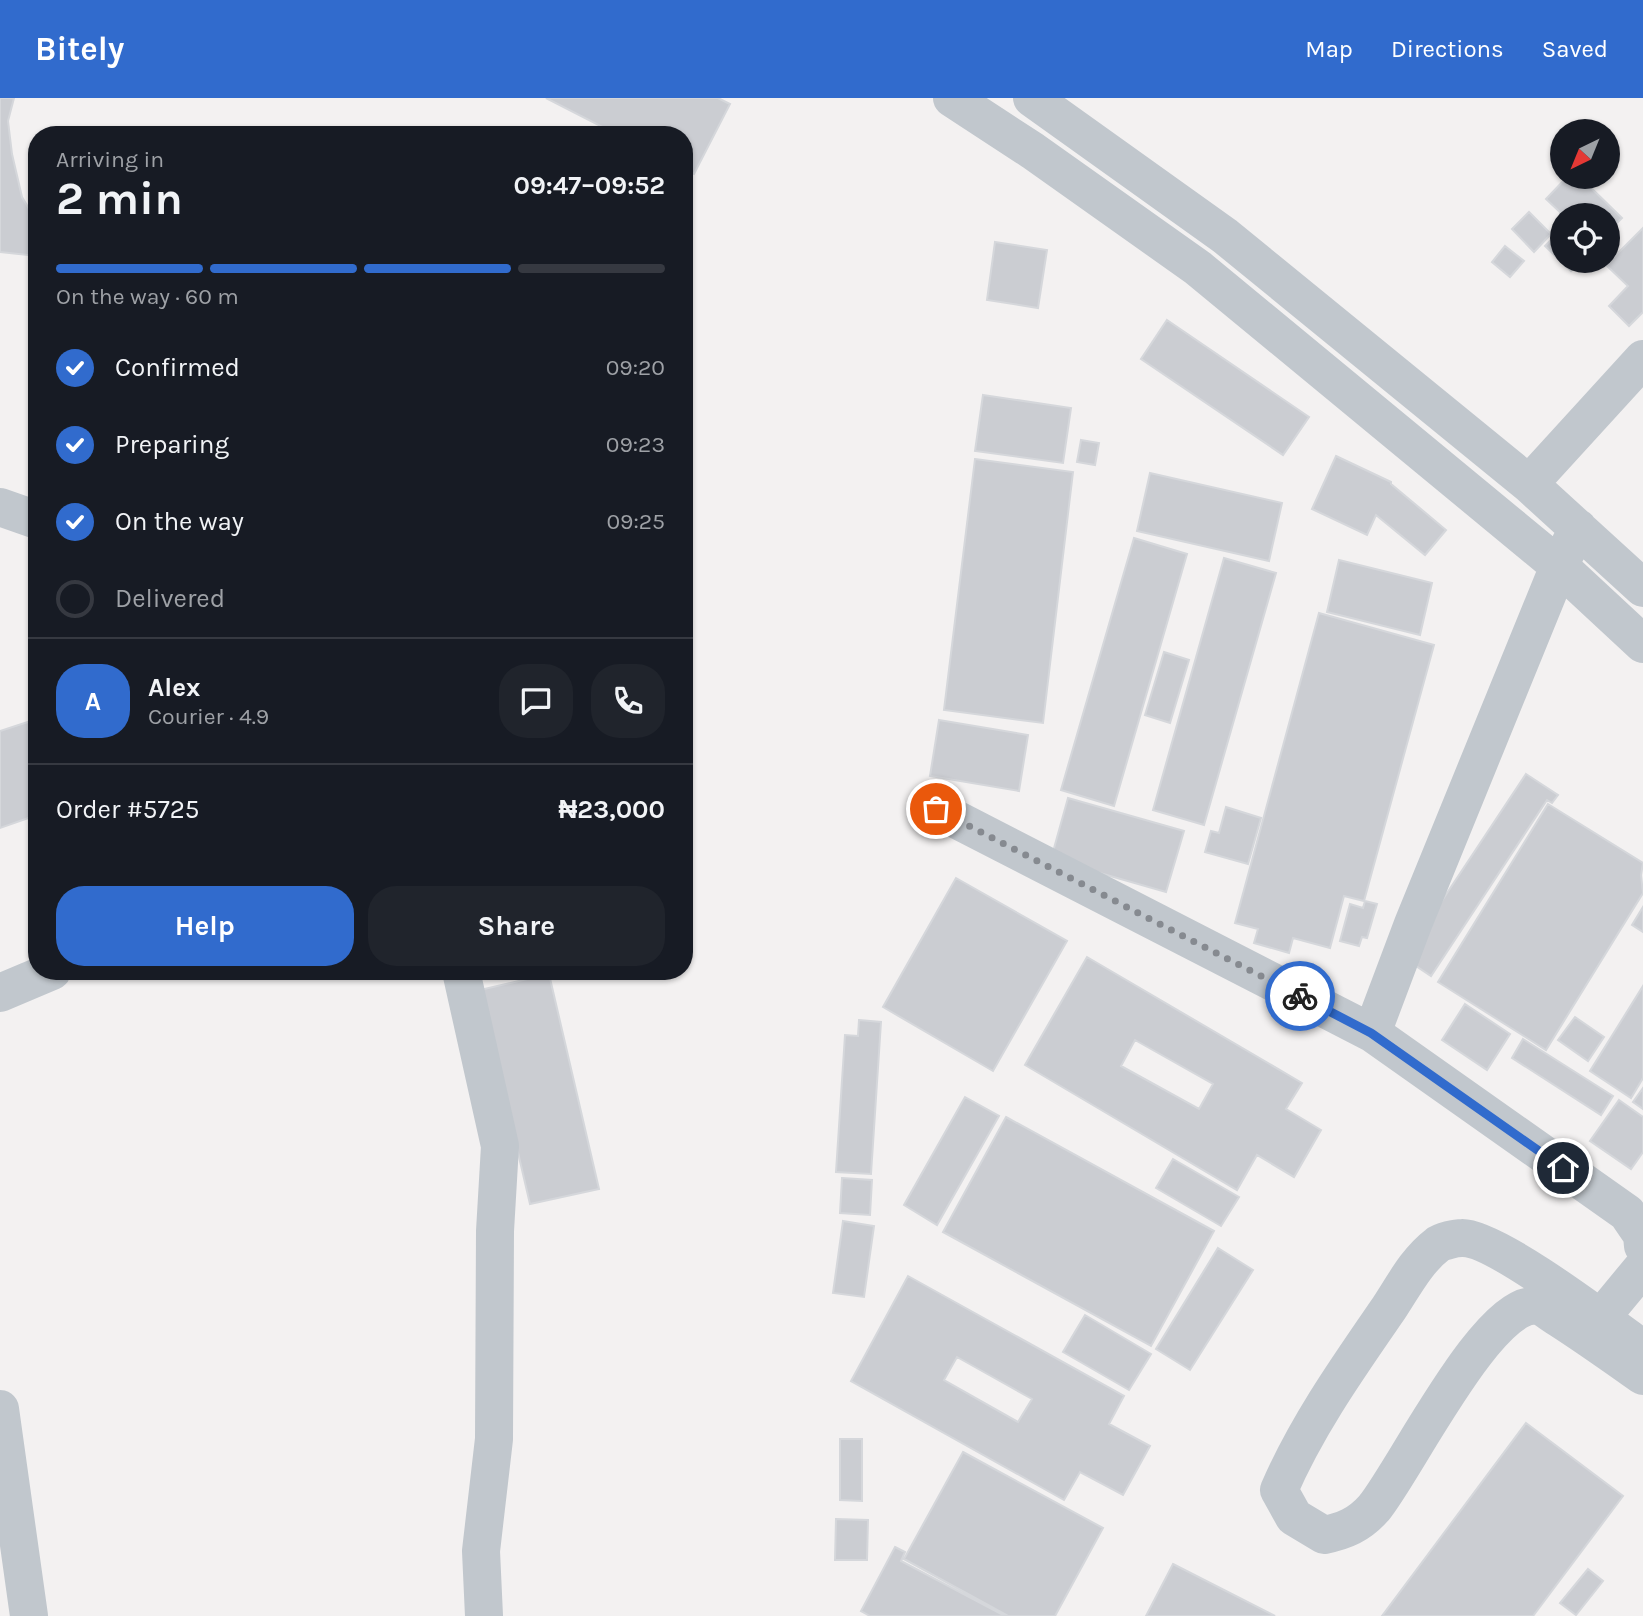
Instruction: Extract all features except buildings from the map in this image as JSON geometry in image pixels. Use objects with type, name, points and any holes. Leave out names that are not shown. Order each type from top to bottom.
[{"type":"street","points":[[1032,98],[1225,236],[1529,484],[1643,588]]},
{"type":"street","points":[[974,104],[1033,151],[1198,268],[1559,566],[1643,644]]},
{"type":"street","points":[[1529,484],[1643,359]]},
{"type":"street","points":[[0,507],[28,517]]},
{"type":"street","points":[[1371,1033],[1559,566],[1577,528]]},
{"type":"street","points":[[936,809],[1371,1033],[1627,1213],[1643,1235],[1643,1246]]},
{"type":"street","points":[[0,993],[31,980]]},
{"type":"street","points":[[463,980],[500,1146],[495,1231],[494,1440],[481,1550],[484,1616]]},
{"type":"street","points":[[1643,1349],[1594,1328],[1538,1306],[1521,1308],[1504,1319],[1490,1335],[1457,1380],[1373,1509],[1347,1531],[1324,1535],[1294,1517],[1279,1490],[1295,1453],[1362,1348],[1420,1262],[1439,1243],[1464,1238],[1488,1246],[1517,1262],[1594,1328],[1643,1376]]},
{"type":"street","points":[[1594,1328],[1643,1267]]},
{"type":"street","points":[[0,1409],[29,1616]]},
{"type":"way so far","points":[[936,809],[1300,996]]},
{"type":"route","points":[[1300,996],[1371,1033],[1563,1168]]}]
